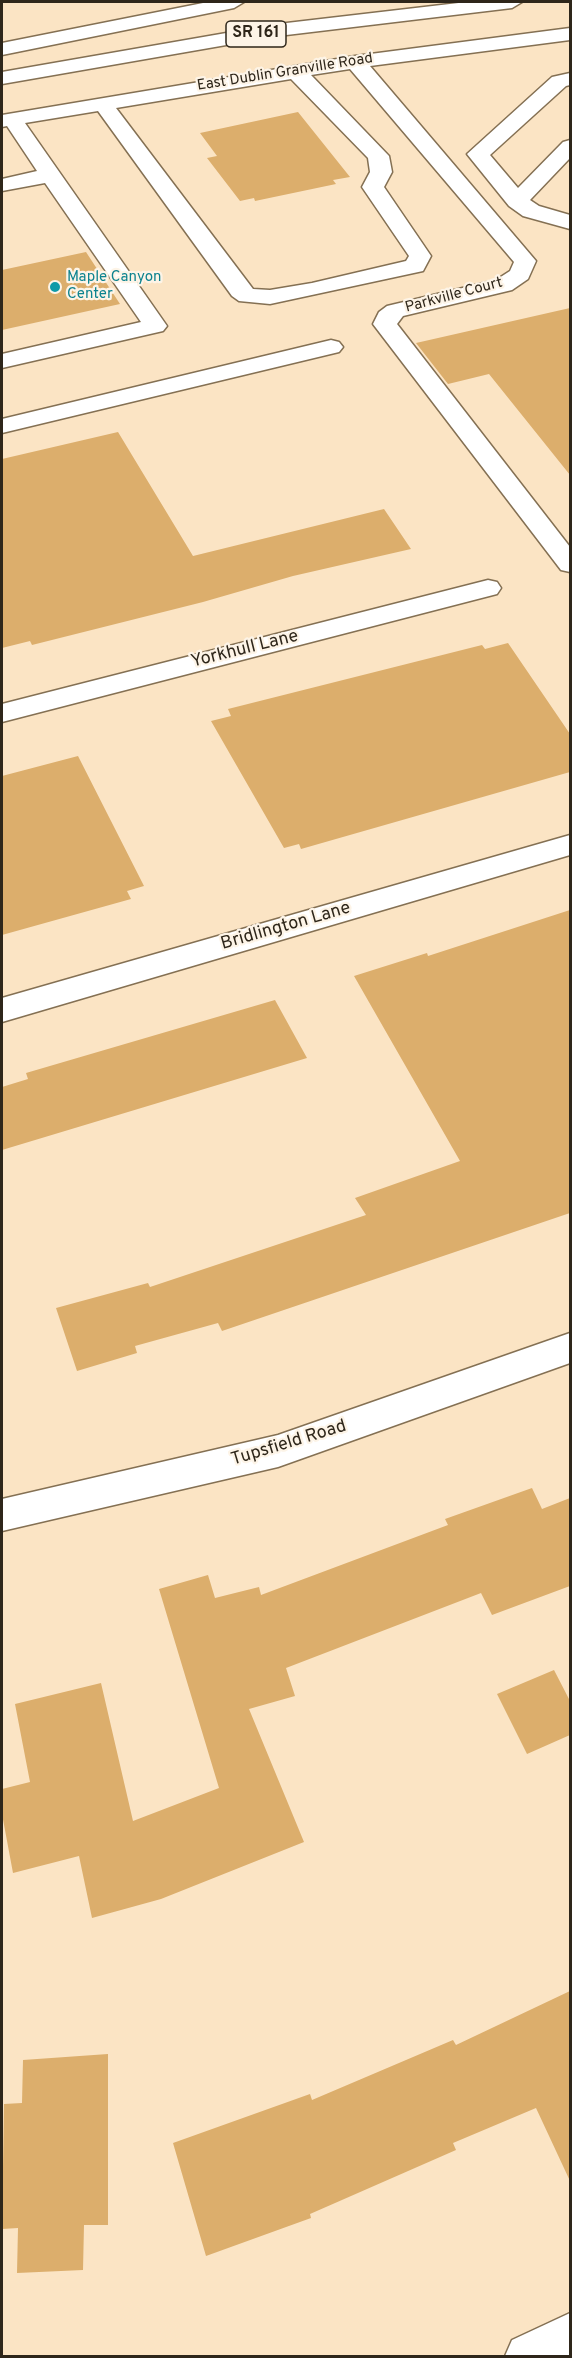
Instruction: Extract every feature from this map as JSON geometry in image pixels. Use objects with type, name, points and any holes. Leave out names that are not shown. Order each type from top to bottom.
[{"type":"main road","name":"SR 161","points":[[2,34],[219,2]]},
{"type":"main road","points":[[2,49],[234,2]]},
{"type":"main road","points":[[278,30],[397,2]]},
{"type":"main road","name":"SR 161","points":[[2,78],[278,30],[513,2]]},
{"type":"main road","name":"East Dublin Granville Road","points":[[7,120],[355,62],[570,34]]},
{"type":"main road","name":"Parkville Court","points":[[355,62],[525,261],[520,274],[504,285],[395,311],[387,317],[385,324],[566,552]]},
{"type":"main road","points":[[102,103],[240,291],[247,296],[270,297],[312,290],[415,266],[420,256],[373,187],[381,172],[378,156],[296,72]]},
{"type":"main road","points":[[570,79],[559,81],[478,154],[517,201],[531,212],[570,222]]},
{"type":"main road","points":[[2,361],[155,326],[51,175],[7,120]]},
{"type":"main road","points":[[517,201],[570,146]]},
{"type":"main road","points":[[2,185],[51,175]]},
{"type":"main road","points":[[2,426],[332,347]]},
{"type":"main road","name":"Yorkhull Lane","points":[[2,712],[488,588]]},
{"type":"main road","name":"Bridlington Lane","points":[[2,1010],[570,845]]},
{"type":"main road","name":"Tupsfield Road","points":[[2,1515],[278,1451],[570,1348]]},
{"type":"main road","points":[[528,2356],[570,2336]]},
{"type":"building","points":[[298,112],[350,177],[333,180],[336,184],[255,201],[254,198],[240,201],[207,158],[217,156],[200,133]]},
{"type":"building","name":"Maple Canyon Center","points":[[86,252],[120,304],[2,330],[2,270]]},
{"type":"building","points":[[570,308],[570,475],[489,374],[448,384],[416,343]]},
{"type":"building","points":[[118,432],[193,556],[384,509],[411,549],[293,576],[203,602],[32,645],[30,641],[2,648],[2,459]]},
{"type":"building","points":[[508,643],[570,734],[570,772],[301,849],[299,844],[284,848],[211,721],[231,716],[228,709],[482,645],[485,649]]},
{"type":"building","points":[[78,756],[144,886],[127,891],[131,899],[2,935],[2,776]]},
{"type":"building","points":[[570,910],[570,1213],[222,1331],[218,1323],[135,1346],[137,1353],[77,1371],[56,1308],[148,1283],[150,1287],[366,1215],[355,1198],[460,1161],[354,976],[427,953],[428,956]]},
{"type":"building","points":[[275,1000],[307,1058],[2,1150],[2,1087],[28,1079],[26,1073]]},
{"type":"building","points":[[532,1488],[542,1509],[570,1498],[570,1586],[492,1615],[481,1593],[286,1668],[295,1696],[249,1709],[304,1842],[161,1899],[92,1918],[79,1856],[13,1873],[2,1814],[2,1789],[30,1782],[15,1704],[101,1683],[133,1821],[219,1788],[159,1589],[208,1575],[215,1598],[259,1587],[261,1595],[448,1525],[445,1519]]},
{"type":"building","points":[[554,1670],[570,1701],[570,1735],[527,1754],[497,1694]]},
{"type":"building","points":[[570,1991],[570,2181],[536,2108],[453,2143],[456,2150],[310,2214],[311,2218],[206,2256],[173,2143],[310,2094],[312,2100],[453,2040],[456,2045]]},
{"type":"building","points":[[108,2054],[108,2225],[84,2225],[83,2270],[17,2273],[18,2228],[2,2229],[4,2104],[22,2103],[23,2060]]},
{"type":"place","name":"Maple Canyon Center","points":[[55,287]]}]
